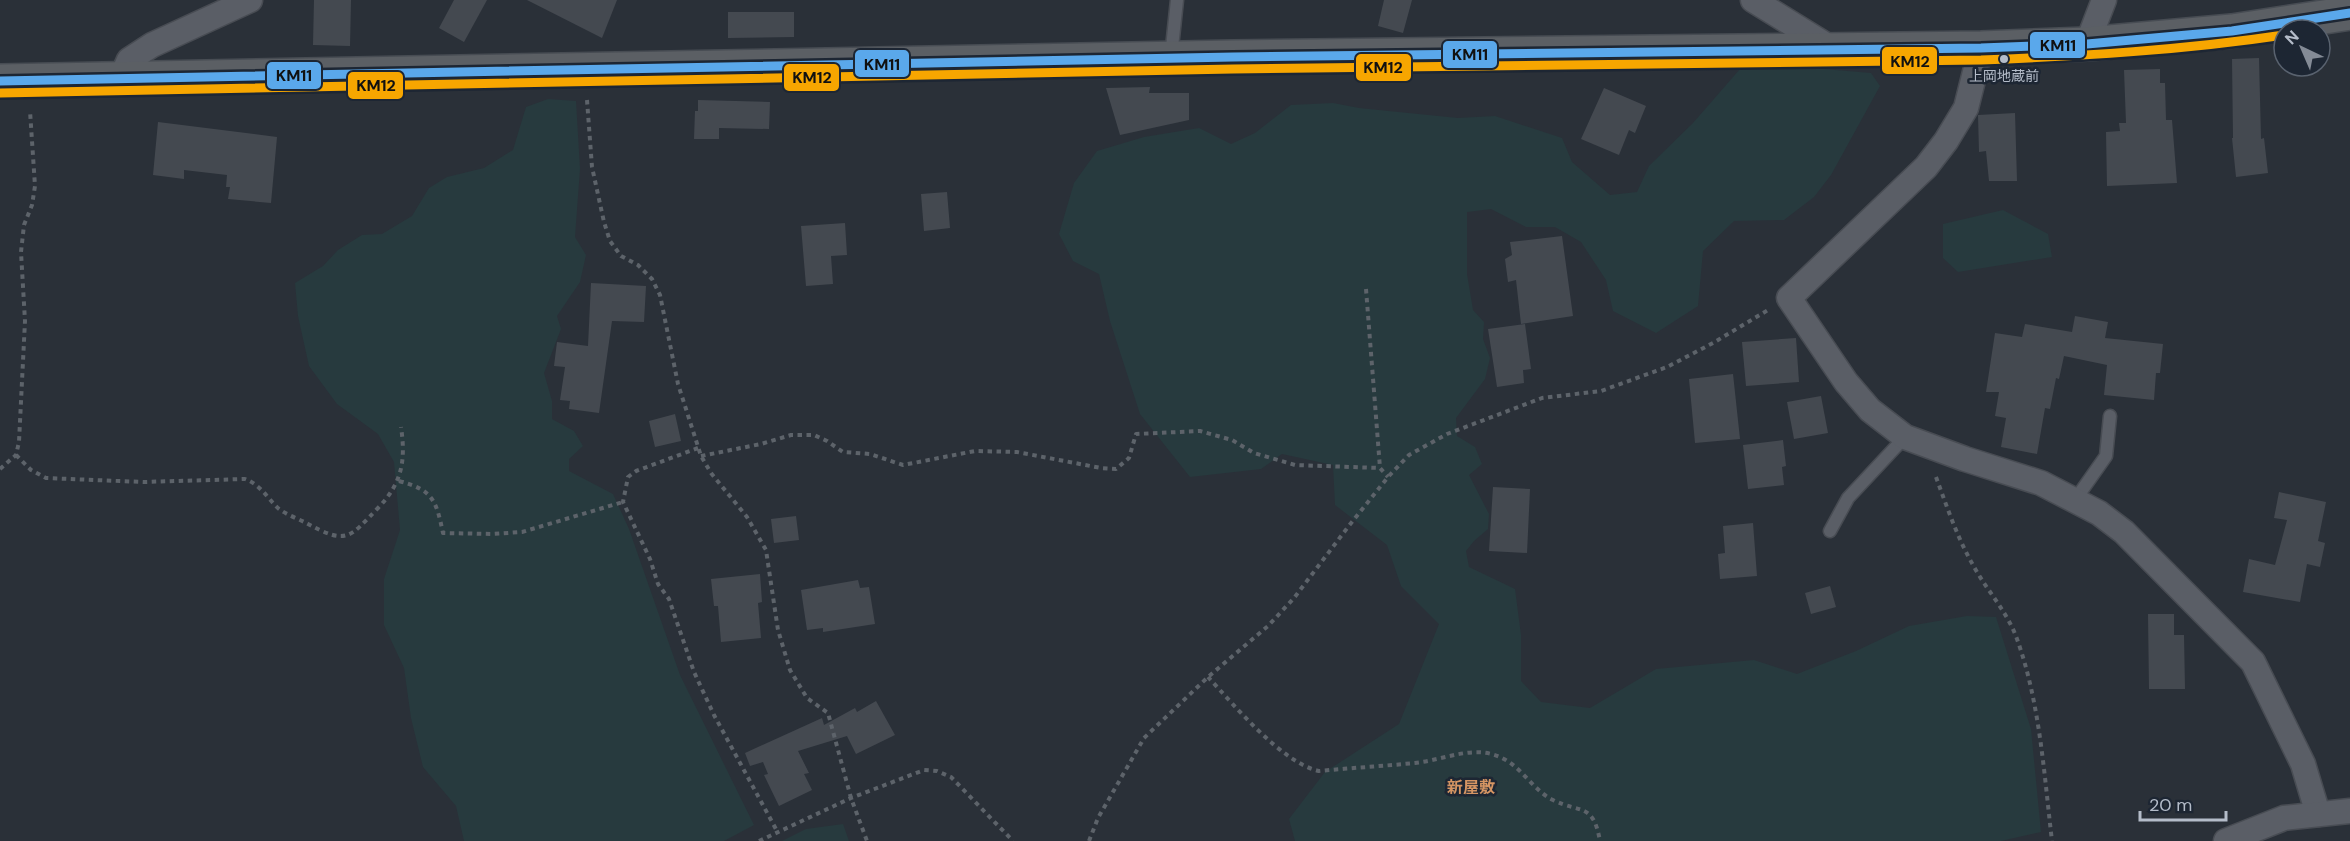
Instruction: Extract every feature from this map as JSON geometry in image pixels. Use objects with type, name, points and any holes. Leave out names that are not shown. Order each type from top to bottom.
[{"type":"highway","points":[[14,80],[1171,58],[1982,48],[2087,44],[2232,31],[2350,13]]},
{"type":"street","points":[[121,78],[129,60],[152,45],[250,0]]},
{"type":"street","points":[[1753,0],[1834,50]]},
{"type":"street","points":[[2087,44],[2104,0]]},
{"type":"street","points":[[1982,48],[1966,108],[1946,141],[1926,167],[1789,298],[1846,382],[1870,410],[1911,439],[2041,483],[2099,513],[2124,532],[2253,662],[2302,764],[2318,813]]},
{"type":"street","points":[[2226,841],[2284,818],[2350,810]]},
{"type":"lane","points":[[1171,58],[1177,0]]},
{"type":"lane","points":[[2075,500],[2106,456],[2110,416]]},
{"type":"lane","points":[[1830,531],[1848,498],[1911,439]]},
{"type":"path","points":[[587,68],[591,166],[603,222],[610,241],[621,256],[638,265],[652,279],[660,295],[678,384],[698,448],[711,472],[751,523],[766,550],[778,630],[790,670],[807,698],[828,713],[851,798],[867,841]]},
{"type":"path","points":[[0,469],[16,455],[20,442],[26,321],[21,252],[24,225],[36,186],[14,80]]},
{"type":"path","points":[[1366,288],[1380,468],[1388,477]]},
{"type":"path","points":[[1089,841],[1102,810],[1144,738],[1208,677],[1268,626],[1294,598],[1388,477],[1409,455],[1447,434],[1542,398],[1601,391],[1667,367],[1789,298]]},
{"type":"path","points":[[16,455],[31,470],[46,478],[143,482],[245,479],[256,483],[281,510],[328,535],[344,537],[355,532],[369,518],[399,481],[405,450],[401,427]]},
{"type":"path","points":[[702,456],[761,444],[791,435],[814,435],[843,453],[870,454],[903,465],[975,451],[1017,452],[1116,469],[1130,458],[1136,434],[1200,431],[1232,440],[1254,453],[1295,465],[1380,468]]},
{"type":"path","points":[[1911,439],[1936,478],[1947,509],[1970,559],[2002,607],[2016,636],[2030,678],[2052,841]]},
{"type":"path","points":[[698,448],[636,471],[628,477],[623,502],[650,559],[658,584],[669,599],[694,672],[714,716],[777,831]]},
{"type":"path","points":[[399,481],[415,485],[429,493],[437,507],[443,533],[492,534],[522,531],[623,502]]},
{"type":"path","points":[[1208,677],[1246,718],[1287,755],[1306,768],[1319,771],[1419,763],[1463,752],[1488,753],[1504,759],[1553,800],[1571,805],[1589,814],[1598,827],[1600,841]]},
{"type":"path","points":[[759,841],[851,798],[924,770],[937,771],[951,777],[1013,841]]},
{"type":"green space","points":[[1812,68],[1871,73],[1880,86],[1831,175],[1814,197],[1784,220],[1734,221],[1703,251],[1698,306],[1656,333],[1613,311],[1606,280],[1581,242],[1555,227],[1526,227],[1491,209],[1467,212],[1467,274],[1473,310],[1484,322],[1483,339],[1490,358],[1485,379],[1456,418],[1457,436],[1475,447],[1482,464],[1469,475],[1489,514],[1488,529],[1466,551],[1469,567],[1515,589],[1521,635],[1521,681],[1541,702],[1590,708],[1656,669],[1754,660],[1797,674],[1856,651],[1909,626],[1967,616],[1996,617],[2031,729],[2041,832],[2001,841],[1295,841],[1289,819],[1325,772],[1399,724],[1439,624],[1401,586],[1387,545],[1335,505],[1333,465],[1282,454],[1261,469],[1190,477],[1140,414],[1110,321],[1099,274],[1073,261],[1059,234],[1074,183],[1097,151],[1144,137],[1199,128],[1231,144],[1255,133],[1291,105],[1333,103],[1359,108],[1458,118],[1495,116],[1562,138],[1572,162],[1610,195],[1637,192],[1649,166],[1693,123],[1740,69]]},
{"type":"green space","points":[[548,99],[576,101],[580,169],[575,237],[586,255],[580,282],[557,316],[561,329],[544,373],[552,401],[552,419],[574,431],[583,446],[569,459],[569,471],[613,494],[629,529],[680,675],[754,825],[724,841],[464,841],[456,806],[423,767],[411,718],[404,668],[384,625],[384,579],[400,530],[394,462],[378,434],[337,404],[309,366],[298,316],[295,283],[323,266],[338,250],[362,235],[382,234],[412,216],[429,188],[447,177],[484,168],[513,150],[526,107]]},
{"type":"green space","points":[[2003,210],[2048,234],[2052,257],[1958,272],[1943,258],[1943,224]]},
{"type":"green space","points":[[843,824],[849,841],[782,841],[806,829]]},
{"type":"building","points":[[314,0],[351,0],[350,46],[313,45]]},
{"type":"building","points":[[454,0],[487,0],[464,42],[439,28]]},
{"type":"building","points":[[527,0],[617,0],[602,38]]},
{"type":"building","points":[[1384,0],[1412,0],[1403,33],[1378,26]]},
{"type":"building","points":[[728,12],[794,12],[794,37],[728,38]]},
{"type":"building","points":[[2259,58],[2261,139],[2264,138],[2268,173],[2236,177],[2232,138],[2232,59]]},
{"type":"building","points":[[2160,69],[2160,83],[2165,83],[2166,120],[2172,120],[2177,183],[2107,186],[2106,132],[2120,131],[2119,123],[2126,123],[2124,70]]},
{"type":"building","points":[[1150,87],[1149,93],[1189,93],[1189,120],[1120,135],[1106,88]]},
{"type":"building","points":[[1604,88],[1646,106],[1635,133],[1629,130],[1619,155],[1581,139]]},
{"type":"building","points":[[698,100],[770,102],[769,129],[719,128],[719,139],[694,139],[695,111],[698,111]]},
{"type":"building","points":[[2015,113],[2017,181],[1989,181],[1986,151],[1979,152],[1978,115]]},
{"type":"building","points":[[158,122],[277,137],[271,203],[228,199],[230,187],[226,187],[227,175],[184,170],[184,179],[153,175]]},
{"type":"building","points":[[947,192],[950,228],[924,231],[921,194]]},
{"type":"building","points":[[845,223],[847,255],[831,256],[833,284],[806,286],[801,226]]},
{"type":"building","points":[[1562,236],[1573,316],[1521,324],[1516,280],[1508,282],[1505,259],[1512,255],[1510,242]]},
{"type":"building","points":[[591,283],[646,286],[644,322],[612,321],[599,413],[569,409],[570,401],[560,400],[565,367],[554,366],[557,342],[588,346]]},
{"type":"building","points":[[2075,316],[2108,322],[2105,338],[2163,344],[2160,373],[2156,373],[2154,400],[2104,395],[2107,365],[2064,356],[2059,379],[2056,378],[2050,409],[2045,408],[2037,454],[2001,447],[2006,418],[1995,416],[1999,392],[1986,392],[1995,333],[2022,337],[2025,324],[2072,332]]},
{"type":"building","points":[[1525,324],[1531,369],[1523,370],[1524,383],[1497,387],[1488,329]]},
{"type":"building","points":[[1796,338],[1799,382],[1746,386],[1742,342]]},
{"type":"building","points":[[1733,374],[1740,439],[1695,443],[1689,379]]},
{"type":"building","points":[[1821,396],[1828,433],[1794,439],[1787,402]]},
{"type":"building","points":[[675,414],[681,441],[655,447],[649,421]]},
{"type":"building","points":[[1783,440],[1786,466],[1782,467],[1784,485],[1748,489],[1743,445]]},
{"type":"building","points":[[1493,487],[1530,489],[1527,553],[1489,551]]},
{"type":"building","points":[[2279,492],[2326,502],[2318,541],[2325,543],[2320,567],[2307,564],[2300,602],[2243,592],[2249,559],[2275,565],[2287,520],[2274,518]]},
{"type":"building","points":[[796,516],[799,540],[774,543],[771,519]]},
{"type":"building","points":[[1753,523],[1757,576],[1720,579],[1718,554],[1725,553],[1723,526]]},
{"type":"building","points":[[760,574],[762,602],[758,603],[761,638],[721,642],[718,606],[714,606],[711,579]]},
{"type":"building","points":[[858,580],[860,588],[869,587],[875,624],[823,632],[823,628],[807,630],[801,590]]},
{"type":"building","points":[[1830,586],[1836,607],[1811,614],[1805,593]]},
{"type":"building","points":[[2148,614],[2174,614],[2174,635],[2184,635],[2185,689],[2149,689]]},
{"type":"building","points":[[876,701],[895,735],[856,754],[847,736],[798,751],[809,773],[804,774],[812,790],[779,806],[764,775],[768,774],[763,762],[750,766],[745,753],[822,718],[824,725],[855,708],[857,712]]},
{"type":"transit line","name":"KM11","points":[[0,81],[1233,57],[1981,48],[2087,44],[2232,31],[2350,13]]},
{"type":"transit line","name":"KM12","points":[[0,93],[1233,69],[1981,60],[2133,52],[2272,37]]},
{"type":"place","name":"上岡地蔵前","points":[[2004,59]]},
{"type":"district","name":"新屋敷","points":[[1471,787]]}]
